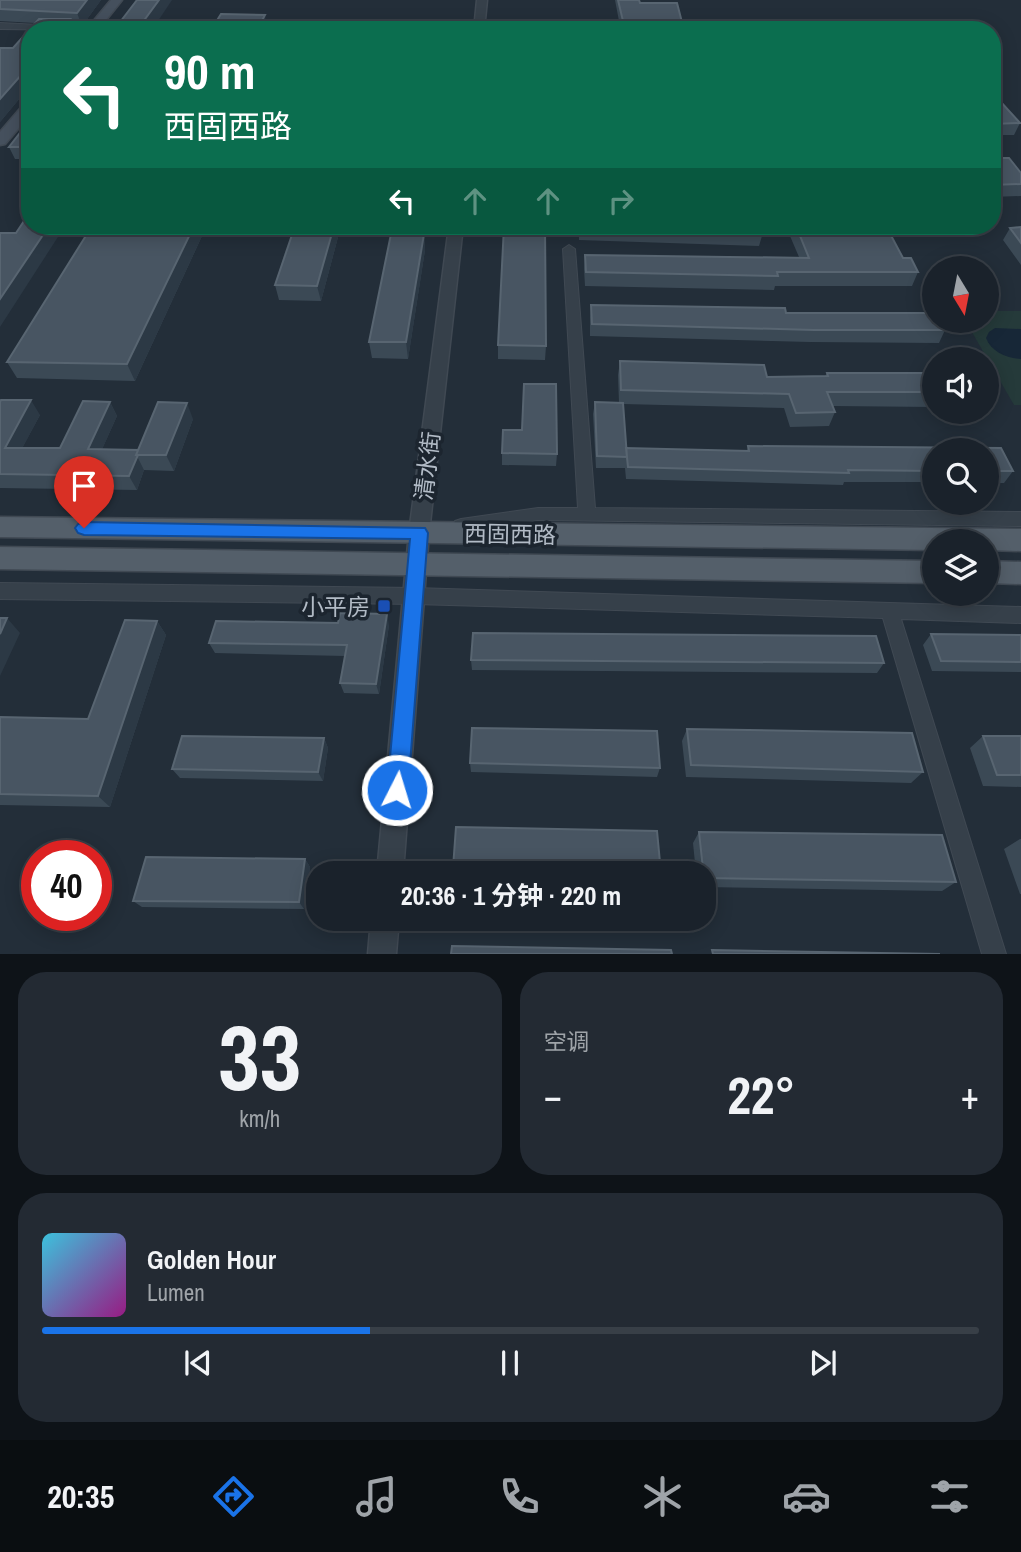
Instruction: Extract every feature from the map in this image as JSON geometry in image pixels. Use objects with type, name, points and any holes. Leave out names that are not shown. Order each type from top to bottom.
[{"type":"main road","points":[[100,21],[117,0]]},
{"type":"main road","points":[[0,141],[21,116]]},
{"type":"main road","name":"西固西路","points":[[0,527],[1021,540]]},
{"type":"main road","name":"西固西路","points":[[0,558],[922,572]]},
{"type":"main road","points":[[999,572],[1021,573]]},
{"type":"street","points":[[480,21],[482,0]]},
{"type":"street","points":[[0,26],[21,27]]},
{"type":"street","name":"清水街","points":[[391,861],[419,533],[455,235]]},
{"type":"street","points":[[569,249],[587,514]]},
{"type":"street","points":[[419,533],[538,514],[1021,519]]},
{"type":"street","points":[[0,591],[415,596],[890,613],[1021,615]]},
{"type":"street","points":[[890,613],[994,954]]},
{"type":"street","points":[[382,954],[384,931]]},
{"type":"green space","points":[[999,311],[1021,311],[1021,405],[1014,405],[999,379],[999,347],[981,347],[972,333],[999,333]]},
{"type":"water","points":[[999,328],[1021,329],[1021,359],[999,353],[999,347],[992,347],[986,338],[988,333],[999,333]]},
{"type":"building","points":[[0,0],[87,0],[77,13],[0,9]]},
{"type":"building","points":[[137,0],[159,0],[144,21],[121,21]]},
{"type":"building","points":[[618,0],[677,3],[682,21],[623,21]]},
{"type":"building","points":[[221,14],[265,15],[262,21],[217,21]]},
{"type":"building","points":[[39,19],[70,19],[68,21],[37,21]]},
{"type":"building","points":[[21,39],[21,75],[0,99],[0,48],[13,48]]},
{"type":"building","points":[[1001,102],[1020,123],[1001,124]]},
{"type":"building","points":[[21,132],[21,147],[9,147]]},
{"type":"building","points":[[1001,158],[1009,158],[1021,173],[1021,184],[1001,185]]},
{"type":"building","points":[[21,226],[21,235],[43,235],[0,299],[0,233],[16,233]]},
{"type":"building","points":[[1021,227],[1021,243],[1010,228]]},
{"type":"building","points":[[86,235],[190,235],[127,364],[7,362]]},
{"type":"building","points":[[292,235],[331,235],[317,286],[275,285]]},
{"type":"building","points":[[391,235],[424,235],[406,342],[369,342]]},
{"type":"building","points":[[504,235],[545,235],[546,346],[498,345]]},
{"type":"building","points":[[800,235],[891,235],[903,258],[911,258],[918,272],[777,272],[778,276],[586,272],[585,255],[809,258]]},
{"type":"building","points":[[591,305],[785,308],[786,313],[922,313],[922,330],[592,324]]},
{"type":"building","points":[[620,361],[764,365],[767,377],[828,376],[827,373],[922,373],[922,392],[827,392],[835,412],[796,413],[789,394],[621,390]]},
{"type":"building","points":[[524,384],[556,384],[557,454],[502,453],[503,430],[522,430]]},
{"type":"building","points":[[1,400],[31,400],[5,448],[60,448],[83,401],[110,402],[88,449],[138,450],[129,476],[0,474]]},
{"type":"building","points":[[158,402],[187,403],[166,455],[136,455]]},
{"type":"building","points":[[595,402],[623,403],[627,457],[597,456]]},
{"type":"building","points":[[748,446],[922,447],[922,471],[848,470],[849,473],[628,467],[626,448],[749,451]]},
{"type":"building","points":[[999,448],[1001,448],[1013,471],[999,471]]},
{"type":"building","points":[[340,613],[387,614],[376,684],[340,683],[347,645],[209,643],[216,621],[338,623]]},
{"type":"building","points":[[0,618],[7,618],[0,634]]},
{"type":"building","points":[[125,620],[157,621],[98,796],[0,794],[0,717],[88,719]]},
{"type":"building","points":[[473,633],[876,636],[884,663],[471,660]]},
{"type":"building","points":[[931,634],[1021,635],[1021,662],[941,661]]},
{"type":"building","points":[[472,728],[657,731],[660,768],[470,763]]},
{"type":"building","points":[[687,729],[912,733],[923,772],[691,765]]},
{"type":"building","points":[[182,736],[324,738],[318,772],[172,769]]},
{"type":"building","points":[[983,736],[1021,736],[1021,775],[997,775]]},
{"type":"building","points":[[456,827],[657,831],[660,861],[454,861]]},
{"type":"building","points":[[699,832],[942,835],[956,882],[716,878],[716,861],[702,861]]},
{"type":"building","points":[[146,857],[305,859],[299,902],[133,901]]},
{"type":"building","points":[[452,946],[671,950],[672,954],[451,954]]},
{"type":"building","points":[[712,950],[940,954],[713,954]]},
{"type":"place","name":"小平房","points":[[384,606]]},
{"type":"route","points":[[84,528],[419,533],[397,790]]}]
